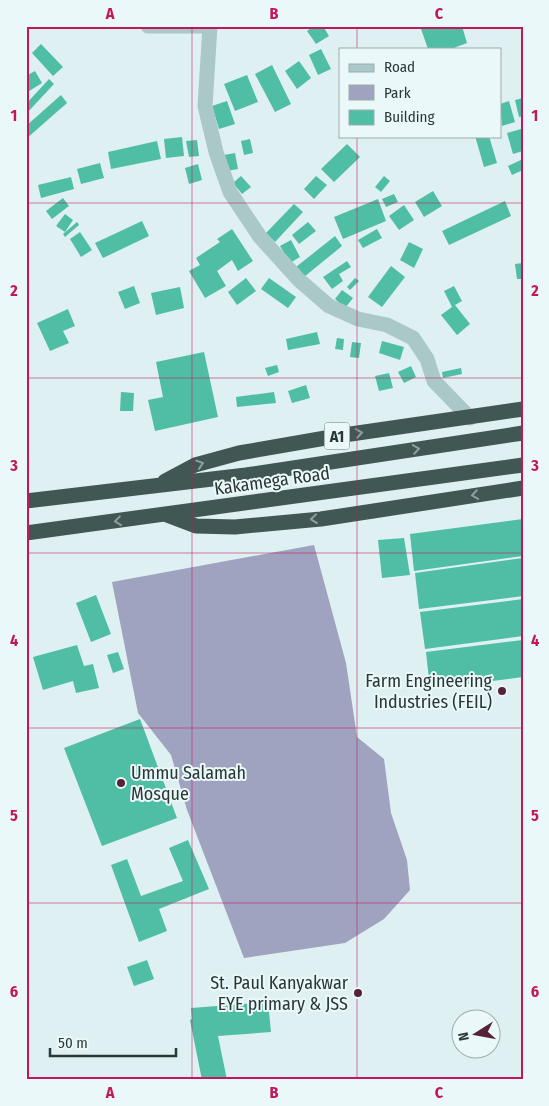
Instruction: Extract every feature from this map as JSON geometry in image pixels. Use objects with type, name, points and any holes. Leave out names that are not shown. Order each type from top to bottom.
[{"type":"highway","name":"A1","points":[[157,486],[195,465],[239,453],[337,436],[523,410]]},
{"type":"highway","name":"A1","points":[[26,501],[246,475],[523,433]]},
{"type":"highway","name":"Kakamega Road","points":[[26,533],[523,464]]},
{"type":"highway","points":[[167,514],[196,526],[235,527],[321,519],[523,488]]},
{"type":"street","points":[[148,26],[210,26],[205,106],[216,152],[230,192],[260,237],[299,280],[329,306],[358,319],[387,325],[413,338],[427,359],[434,381],[470,418]]},
{"type":"green space","points":[[314,545],[346,663],[357,737],[384,759],[391,813],[407,860],[410,890],[384,919],[345,943],[244,958],[187,810],[171,755],[138,713],[112,582]]},
{"type":"building","points":[[314,26],[323,26],[329,36],[316,44],[307,31]]},
{"type":"building","points":[[420,26],[462,26],[467,43],[454,48],[428,48]]},
{"type":"building","points":[[41,44],[63,67],[53,76],[32,53]]},
{"type":"building","points":[[321,49],[331,69],[318,75],[309,55]]},
{"type":"building","points":[[299,61],[311,78],[297,89],[285,71]]},
{"type":"building","points":[[272,65],[291,104],[275,112],[255,74]]},
{"type":"building","points":[[35,71],[42,83],[26,93],[26,76]]},
{"type":"building","points":[[247,75],[258,102],[235,111],[224,84]]},
{"type":"building","points":[[49,79],[54,84],[26,114],[26,104]]},
{"type":"building","points":[[61,95],[67,103],[26,139],[26,126]]},
{"type":"building","points":[[523,98],[523,116],[519,117],[515,100]]},
{"type":"building","points":[[227,101],[235,124],[219,129],[212,106]]},
{"type":"building","points":[[509,101],[515,122],[502,126],[502,103]]},
{"type":"building","points":[[521,129],[523,151],[513,154],[507,133]]},
{"type":"building","points":[[182,137],[184,156],[166,158],[164,139]]},
{"type":"building","points":[[476,138],[490,138],[497,163],[484,167]]},
{"type":"building","points":[[250,139],[253,153],[244,155],[241,141]]},
{"type":"building","points":[[197,140],[199,156],[189,157],[186,141]]},
{"type":"building","points":[[157,141],[161,159],[111,169],[108,152]]},
{"type":"building","points":[[347,144],[360,157],[334,182],[321,169]]},
{"type":"building","points":[[235,153],[238,169],[227,171],[224,155]]},
{"type":"building","points":[[523,159],[523,170],[512,175],[508,166]]},
{"type":"building","points":[[100,163],[104,178],[81,184],[77,169]]},
{"type":"building","points":[[198,164],[202,180],[189,184],[185,168]]},
{"type":"building","points":[[241,176],[251,187],[242,194],[233,183]]},
{"type":"building","points":[[316,176],[327,185],[314,199],[304,189]]},
{"type":"building","points":[[384,176],[390,181],[381,192],[375,187]]},
{"type":"building","points":[[71,177],[74,189],[41,198],[38,185]]},
{"type":"building","points":[[433,191],[442,206],[424,217],[415,202]]},
{"type":"building","points":[[394,194],[398,202],[386,207],[382,199]]},
{"type":"building","points":[[63,198],[69,206],[52,219],[46,211]]},
{"type":"building","points":[[378,199],[386,221],[343,239],[334,217]]},
{"type":"building","points":[[505,201],[511,216],[449,245],[442,231]]},
{"type":"building","points":[[294,204],[303,212],[275,242],[266,233]]},
{"type":"building","points":[[404,205],[414,220],[399,230],[389,216]]},
{"type":"building","points":[[65,214],[73,220],[65,232],[56,226]]},
{"type":"building","points":[[142,221],[149,236],[103,258],[95,243]]},
{"type":"building","points":[[77,222],[79,225],[65,237],[63,234]]},
{"type":"building","points":[[308,222],[316,231],[299,244],[292,235]]},
{"type":"building","points":[[232,229],[253,261],[238,271],[232,260],[217,271],[226,286],[205,298],[189,271],[200,265],[196,258],[220,242],[217,239]]},
{"type":"building","points":[[377,229],[382,238],[363,248],[358,240]]},
{"type":"building","points":[[80,232],[92,250],[81,257],[70,239]]},
{"type":"building","points":[[335,236],[342,246],[304,277],[296,267]]},
{"type":"building","points":[[291,240],[300,257],[290,263],[280,246]]},
{"type":"building","points":[[409,242],[423,249],[414,268],[400,260]]},
{"type":"building","points":[[347,261],[351,267],[339,274],[343,281],[332,289],[323,277]]},
{"type":"building","points":[[523,263],[523,279],[517,279],[515,264]]},
{"type":"building","points":[[391,266],[405,277],[382,307],[368,297]]},
{"type":"building","points":[[246,278],[256,291],[237,305],[228,292]]},
{"type":"building","points":[[269,278],[296,297],[288,308],[261,289]]},
{"type":"building","points":[[355,278],[359,281],[350,290],[347,287]]},
{"type":"building","points":[[134,286],[140,303],[125,309],[118,292]]},
{"type":"building","points":[[454,286],[462,301],[455,305],[470,324],[457,335],[441,315],[452,307],[444,291]]},
{"type":"building","points":[[180,287],[184,308],[156,315],[151,293]]},
{"type":"building","points":[[342,290],[353,298],[345,308],[335,299]]},
{"type":"building","points":[[68,309],[75,326],[63,331],[69,343],[50,351],[37,323]]},
{"type":"building","points":[[317,332],[320,344],[288,350],[286,339]]},
{"type":"building","points":[[337,338],[344,339],[343,350],[335,349]]},
{"type":"building","points":[[382,341],[404,347],[400,360],[379,353]]},
{"type":"building","points":[[352,342],[361,343],[359,358],[350,357]]},
{"type":"building","points":[[204,352],[218,417],[155,431],[148,400],[163,397],[156,362]]},
{"type":"building","points":[[277,365],[279,372],[268,376],[265,368]]},
{"type":"building","points":[[411,366],[416,377],[404,383],[398,372]]},
{"type":"building","points":[[461,368],[462,374],[443,378],[442,372]]},
{"type":"building","points":[[389,373],[393,388],[379,391],[375,376]]},
{"type":"building","points":[[306,385],[310,398],[292,403],[288,391]]},
{"type":"building","points":[[121,392],[134,393],[133,411],[120,411]]},
{"type":"building","points":[[274,392],[276,403],[237,407],[236,397]]},
{"type":"building","points":[[523,519],[523,556],[414,571],[410,534]]},
{"type":"building","points":[[404,538],[410,575],[382,578],[378,540]]},
{"type":"building","points":[[523,558],[523,596],[419,609],[415,573]]},
{"type":"building","points":[[96,595],[111,634],[91,642],[76,603]]},
{"type":"building","points":[[523,599],[523,636],[425,649],[420,612]]},
{"type":"building","points":[[523,640],[523,677],[430,689],[426,652]]},
{"type":"building","points":[[77,645],[84,666],[93,664],[99,688],[76,693],[73,681],[43,690],[33,657]]},
{"type":"building","points":[[118,652],[124,669],[113,673],[107,655]]},
{"type":"building","name":"Ummu Salamah Mosque","points":[[140,719],[177,818],[102,846],[64,748]]},
{"type":"building","points":[[188,840],[209,889],[159,909],[167,931],[139,942],[111,865],[127,859],[141,896],[183,881],[169,848]]},
{"type":"building","points":[[147,960],[154,979],[134,986],[127,967]]},
{"type":"building","points":[[268,1002],[271,1032],[218,1036],[227,1080],[202,1080],[190,1020],[192,1019],[191,1008]]},
{"type":"place","name":"Farm Engineering Industries (FEIL)","points":[[502,691]]},
{"type":"place","name":"Ummu Salamah Mosque","points":[[121,783]]},
{"type":"place","name":"St. Paul Kanyakwar EYE primary & JSS","points":[[358,993]]}]
